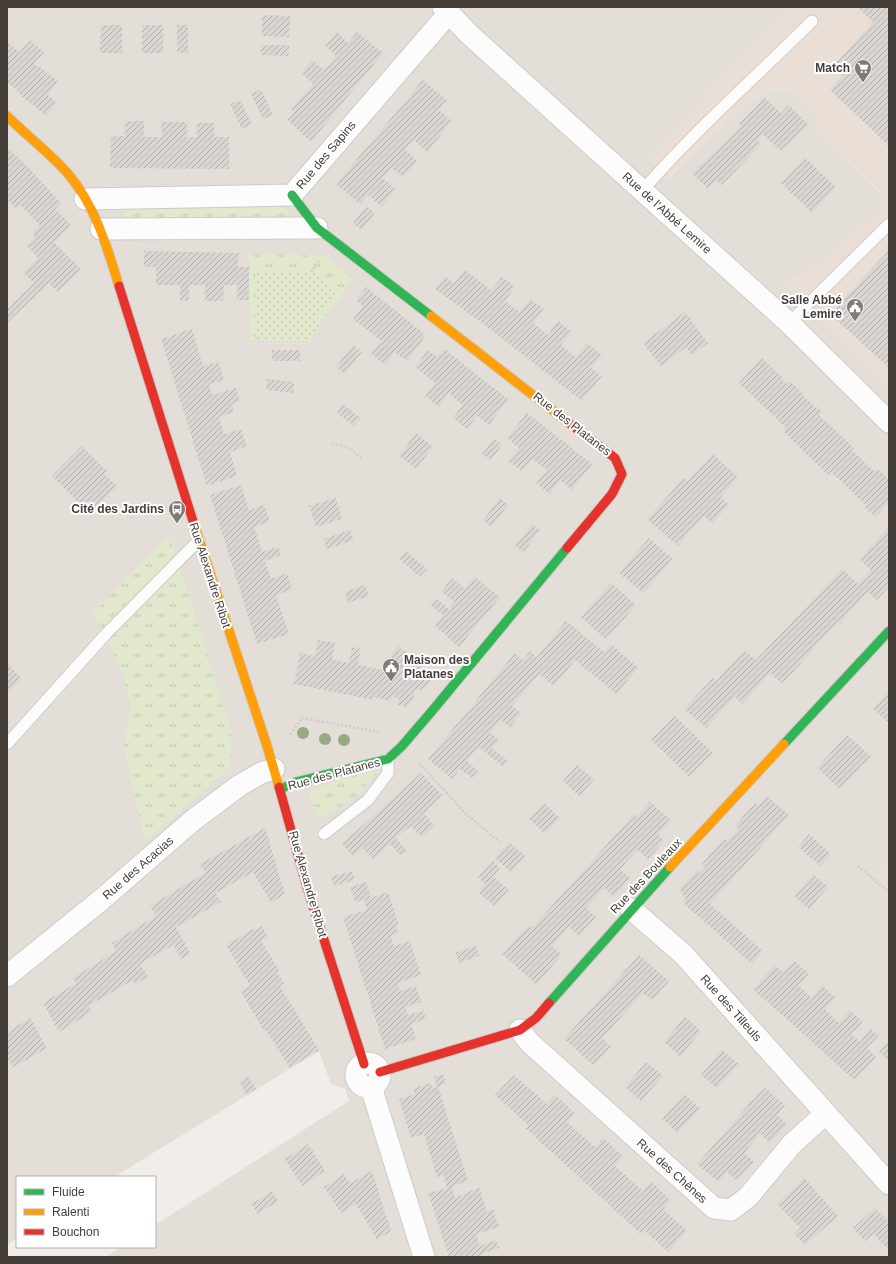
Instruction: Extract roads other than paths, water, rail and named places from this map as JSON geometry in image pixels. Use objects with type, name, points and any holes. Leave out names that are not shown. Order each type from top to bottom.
[{"type":"street","name":"Rue de l'Abbé Lemire","points":[[446,10],[642,191],[789,323],[889,422]]},
{"type":"street","name":"Rue des Sapins","points":[[85,198],[292,194],[446,10]]},
{"type":"street","name":"Rue Alexandre Ribot","points":[[7,116],[69,175],[85,198],[101,228],[199,540],[274,769],[307,887],[371,1074],[424,1257]]},
{"type":"street","points":[[292,194],[317,228]]},
{"type":"street","points":[[101,228],[317,228]]},
{"type":"street","name":"Rue des Platanes","points":[[280,789],[296,782],[388,759],[432,711],[612,494],[622,474],[614,458],[317,228]]},
{"type":"street","name":"Rue des Bouleaux","points":[[371,1074],[520,1030],[536,1018],[631,909],[889,631]]},
{"type":"street","name":"Rue des Acacias","points":[[7,976],[102,900],[192,821],[240,785],[274,769]]},
{"type":"street","name":"Rue des Tilleuls","points":[[631,909],[683,954],[824,1114],[889,1184]]},
{"type":"street","name":"Rue des Chênes","points":[[520,1030],[528,1042],[714,1208],[731,1210],[748,1197],[792,1144],[824,1114]]},
{"type":"lane","points":[[642,191],[666,164],[728,101],[758,75],[812,21]]},
{"type":"lane","points":[[789,323],[889,224]]},
{"type":"lane","points":[[7,744],[105,635],[199,540]]},
{"type":"lane","name":"Rue des Platanes","points":[[324,834],[368,800],[388,773],[388,759]]},
{"type":"place","name":"Match","points":[[863,83]]},
{"type":"place","name":"Salle Abbé Lemire","points":[[855,322]]},
{"type":"place","name":"Cité des Jardins","points":[[177,524]]},
{"type":"place","name":"Maison des Platanes","points":[[391,682]]}]
